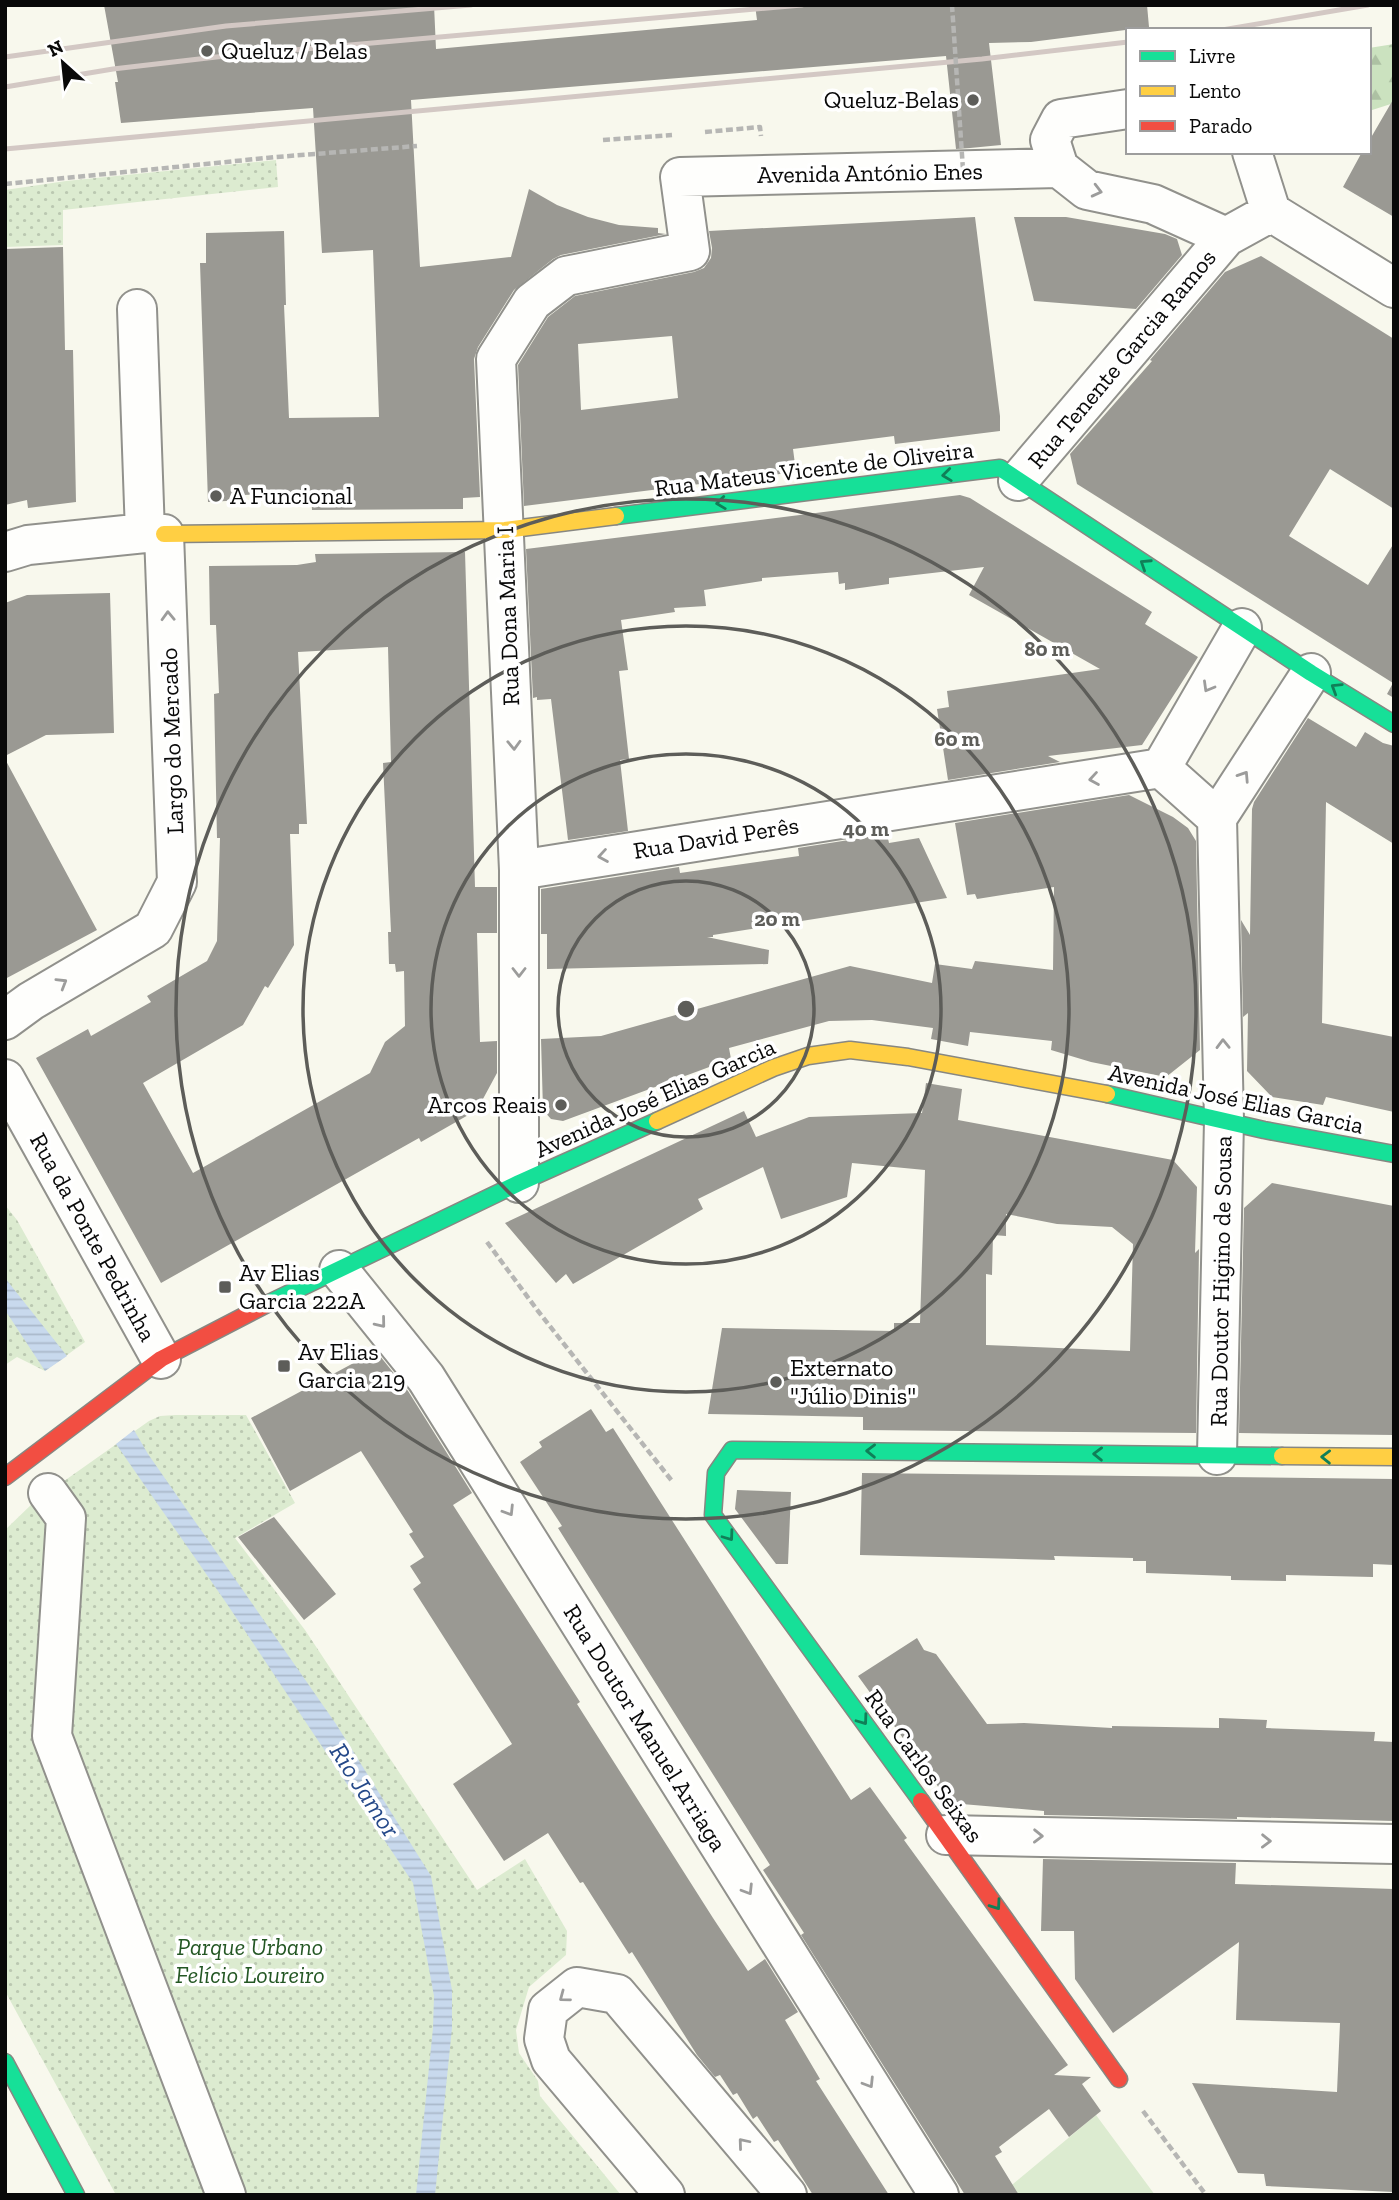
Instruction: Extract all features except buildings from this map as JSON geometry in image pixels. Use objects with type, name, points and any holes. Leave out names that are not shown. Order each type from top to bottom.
[{"type":"street","points":[[1126,109],[1061,119],[1050,140],[1059,168],[1087,190],[1153,204],[1226,237],[1271,212]]},
{"type":"street","points":[[1253,154],[1271,212],[1394,288]]},
{"type":"street","name":"Avenida António Enes","points":[[680,177],[1059,168]]},
{"type":"street","name":"Rua Dona Maria I","points":[[519,1184],[519,870],[496,359],[532,302],[566,276],[690,251],[680,177]]},
{"type":"street","name":"Rua Tenente Garcia Ramos","points":[[1018,481],[1226,237]]},
{"type":"street","name":"Largo do Mercado","points":[[5,1020],[31,1001],[153,929],[177,882],[155,533],[137,309]]},
{"type":"street","name":"Rua Mateus Vicente de Oliveira","points":[[155,533],[505,530],[1000,468],[1311,673],[1394,724]]},
{"type":"street","points":[[5,552],[28,545],[155,533]]},
{"type":"street","points":[[1242,628],[1161,768],[1217,818],[1311,673]]},
{"type":"street","name":"Rua David Perês","points":[[519,870],[1161,768]]},
{"type":"street","name":"Rua Doutor Higino de Sousa","points":[[1217,818],[1224,1120],[1217,1455]]},
{"type":"street","name":"Avenida José Elias Garcia","points":[[5,1477],[148,1369],[339,1270],[463,1210],[773,1068],[808,1056],[850,1050],[908,1057],[1142,1101],[1264,1130],[1394,1154]]},
{"type":"street","name":"Rua da Ponte Pedrinha","points":[[5,1079],[148,1369]]},
{"type":"street","name":"Rua Doutor Manuel Arriaga","points":[[339,1270],[426,1378],[939,2195]]},
{"type":"street","points":[[713,1515],[716,1473],[732,1450],[1394,1457]]},
{"type":"street","points":[[48,1493],[66,1518],[52,1736],[226,2195]]},
{"type":"street","name":"Rua Carlos Seixas","points":[[713,1515],[946,1835],[1119,2079]]},
{"type":"street","points":[[946,1835],[1394,1843]]},
{"type":"street","points":[[666,2195],[551,2060],[544,2039],[548,2010],[577,1987],[617,1994],[787,2195]]},
{"type":"street","points":[[5,2062],[76,2195]]},
{"type":"path","points":[[952,5],[963,170]]},
{"type":"path","points":[[5,184],[417,146]]},
{"type":"path","points":[[463,1210],[538,1311],[693,1507],[713,1515]]},
{"type":"path","points":[[1119,2079],[1206,2195]]},
{"type":"green space","points":[[1394,44],[1394,103],[1371,110],[1371,48]]},
{"type":"green space","points":[[276,160],[278,187],[63,210],[63,245],[5,247],[5,190],[66,181]]},
{"type":"green space","points":[[5,1205],[17,1220],[85,1342],[45,1371],[17,1357],[5,1365]]},
{"type":"green space","name":"Parque Urbano Felício Loureiro","points":[[246,1415],[295,1503],[235,1538],[305,1630],[477,1890],[525,1859],[567,1931],[566,1955],[529,1987],[516,2030],[519,2053],[538,2081],[540,2096],[621,2195],[116,2195],[5,1991],[5,1530],[33,1503],[149,1421],[160,1416]]},
{"type":"green space","points":[[1096,2115],[1155,2195],[998,2195],[1013,2184]]},
{"type":"water","points":[[5,1278],[67,1356],[45,1371],[5,1310]]},
{"type":"water","name":"Rio Jamor","points":[[134,1430],[336,1724],[431,1876],[452,1990],[452,2028],[435,2195],[416,2195],[434,1996],[413,1883],[227,1604],[116,1444]]},
{"type":"railway","points":[[5,57],[226,26],[471,5]]},
{"type":"railway","points":[[5,87],[113,69],[225,56],[802,5]]},
{"type":"railway","points":[[1234,28],[1368,5]]},
{"type":"railway","points":[[5,149],[982,59],[1126,42]]},
{"type":"traffic: fast","points":[[616,516],[1000,468],[1311,673],[1394,724]]},
{"type":"traffic: fast","points":[[1107,1094],[1264,1130],[1394,1154]]},
{"type":"traffic: fast","points":[[269,1303],[519,1183],[657,1121]]},
{"type":"traffic: fast","points":[[921,1801],[713,1515],[716,1473],[732,1450],[1282,1456]]},
{"type":"traffic: fast","points":[[5,2062],[76,2195]]},
{"type":"traffic: slow","points":[[164,534],[505,530],[616,516]]},
{"type":"traffic: slow","points":[[657,1121],[773,1068],[808,1056],[850,1050],[908,1057],[1107,1094]]},
{"type":"traffic: slow","points":[[1282,1456],[1394,1457]]},
{"type":"traffic: jam","points":[[5,1477],[161,1359],[269,1303]]},
{"type":"traffic: jam","points":[[921,1801],[1119,2079]]},
{"type":"place","name":"Queluz / Belas","points":[[207,51]]},
{"type":"place","name":"Queluz-Belas","points":[[973,100]]},
{"type":"place","name":"A Funcional","points":[[216,496]]},
{"type":"place","name":"Arcos Reais","points":[[561,1105]]},
{"type":"place","name":"Av Elias Garcia 222A","points":[[225,1287]]},
{"type":"place","name":"Av Elias Garcia 219","points":[[284,1366]]},
{"type":"place","name":"Externato \"Júlio Dinis\"","points":[[776,1382]]}]
